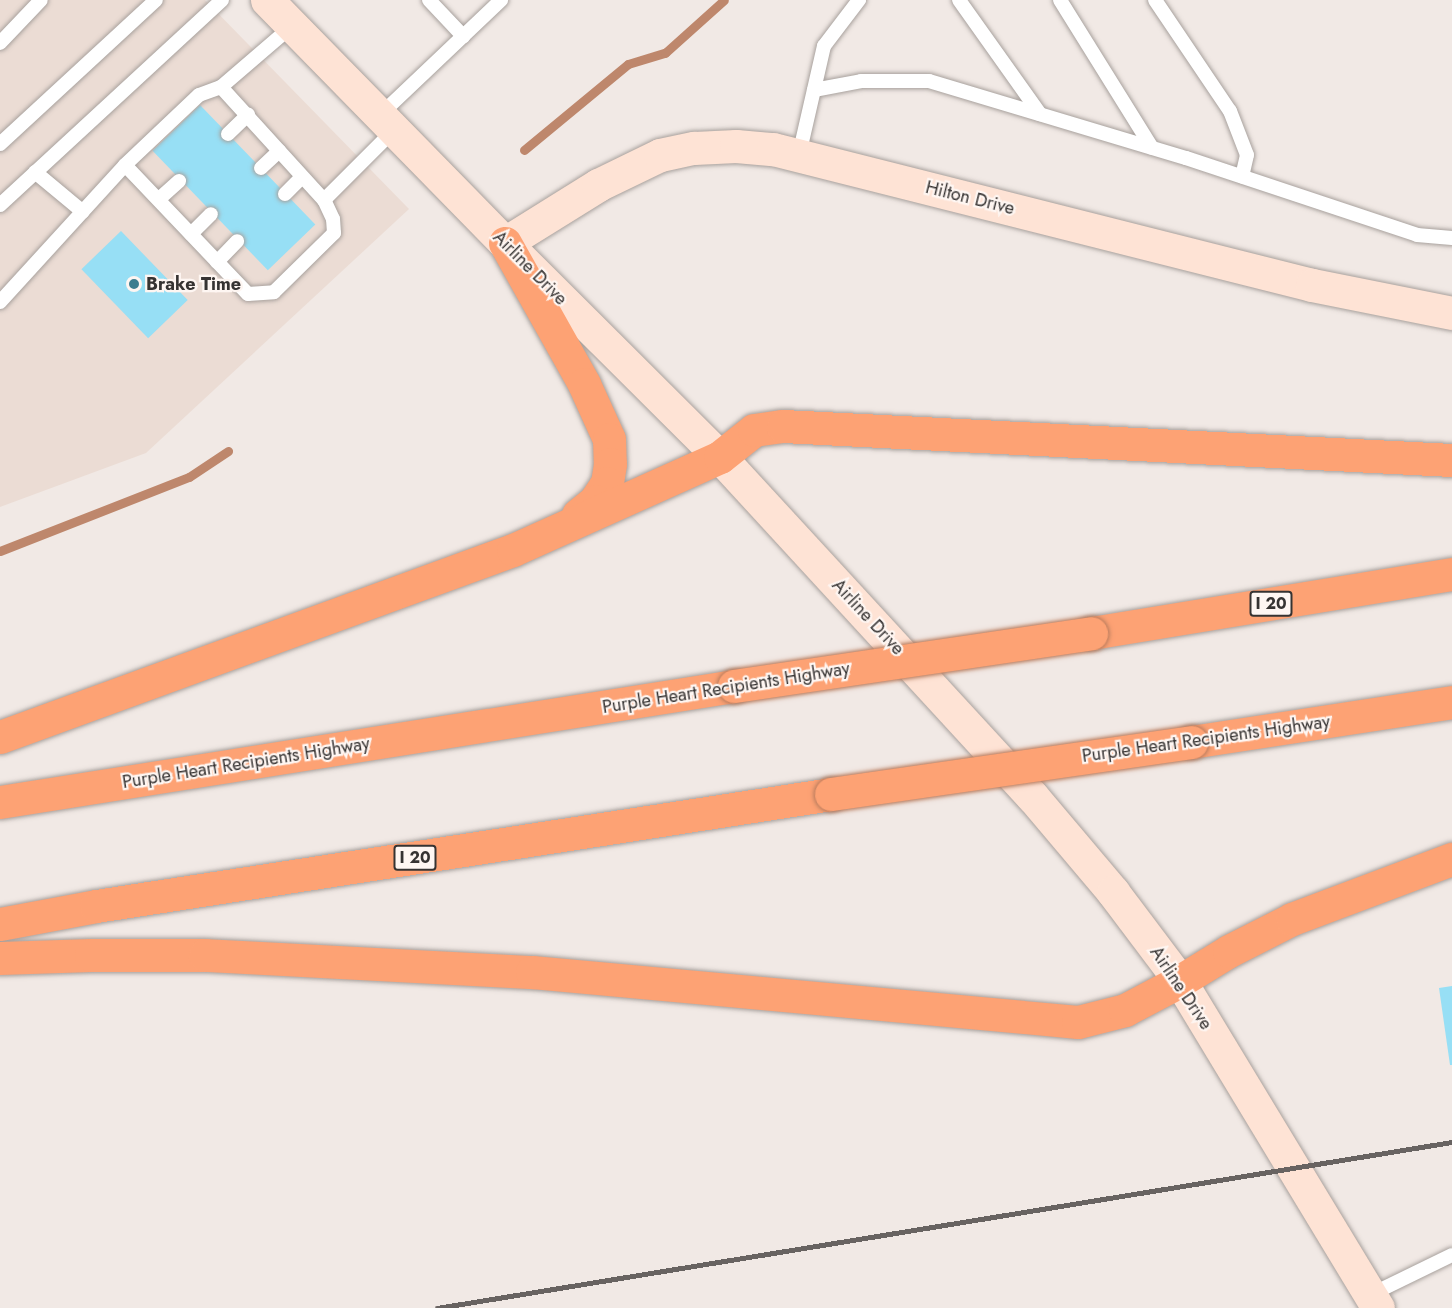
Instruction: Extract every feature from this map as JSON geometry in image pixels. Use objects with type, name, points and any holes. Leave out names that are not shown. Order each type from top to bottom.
[{"type":"highway","points":[[505,243],[598,413],[609,439],[610,464],[607,483],[596,501],[580,514],[513,550]]},
{"type":"highway","points":[[0,737],[513,550],[720,458],[754,430],[783,426],[1452,460]]},
{"type":"highway","name":"Purple Heart Recipients Highway","points":[[0,802],[734,686],[1090,633],[1452,574]]},
{"type":"highway","name":"Purple Heart Recipients Highway","points":[[0,924],[108,904],[1452,702]]},
{"type":"highway","points":[[0,958],[92,954],[205,955],[532,972],[1078,1022],[1125,1010],[1180,981],[1229,951],[1292,919],[1452,859]]},
{"type":"main road","name":"Airline Drive","points":[[267,0],[720,458],[1032,796],[1113,892],[1180,981],[1374,1302]]},
{"type":"main road","name":"Hilton Drive","points":[[505,243],[598,184],[660,155],[694,148],[736,146],[773,149],[799,155],[1312,285],[1452,313]]},
{"type":"lane","points":[[0,43],[41,0]]},
{"type":"lane","points":[[0,144],[156,0]]},
{"type":"lane","points":[[0,205],[222,0]]},
{"type":"lane","points":[[429,0],[463,36]]},
{"type":"lane","points":[[324,200],[463,36],[501,0]]},
{"type":"lane","points":[[799,155],[824,46],[860,0]]},
{"type":"lane","points":[[959,0],[1040,114]]},
{"type":"lane","points":[[1060,0],[1152,148]]},
{"type":"lane","points":[[1155,0],[1230,111],[1247,155],[1242,176]]},
{"type":"lane","points":[[0,302],[125,165],[199,95],[221,87],[292,26]]},
{"type":"lane","points":[[814,90],[861,81],[929,81],[1242,176],[1417,235],[1452,238]]},
{"type":"lane","points":[[125,165],[248,294],[274,292],[334,233],[333,219],[324,200],[221,87]]},
{"type":"lane","points":[[228,134],[248,115]]},
{"type":"lane","points":[[261,168],[279,152]]},
{"type":"lane","points":[[36,172],[83,212]]},
{"type":"lane","points":[[285,194],[302,177]]},
{"type":"lane","points":[[159,199],[179,181]]},
{"type":"lane","points":[[191,234],[211,214]]},
{"type":"lane","points":[[218,262],[237,241]]},
{"type":"lane","points":[[1374,1302],[1452,1255]]},
{"type":"shaded area","points":[[0,0],[205,0],[409,209],[146,453],[0,507]]},
{"type":"building","name":"Brake Time","points":[[200,105],[315,224],[268,270],[153,151]]},
{"type":"building","name":"Brake Time","points":[[121,231],[188,300],[148,338],[81,269]]},
{"type":"building","points":[[1452,986],[1452,1065],[1450,1065],[1439,988]]},
{"type":"waterway","points":[[524,150],[628,64],[665,53],[724,0]]},
{"type":"waterway","points":[[0,551],[189,477],[228,451]]},
{"type":"railway","points":[[437,1308],[1452,1142]]},
{"type":"place","name":"Brake Time","points":[[134,284]]}]
